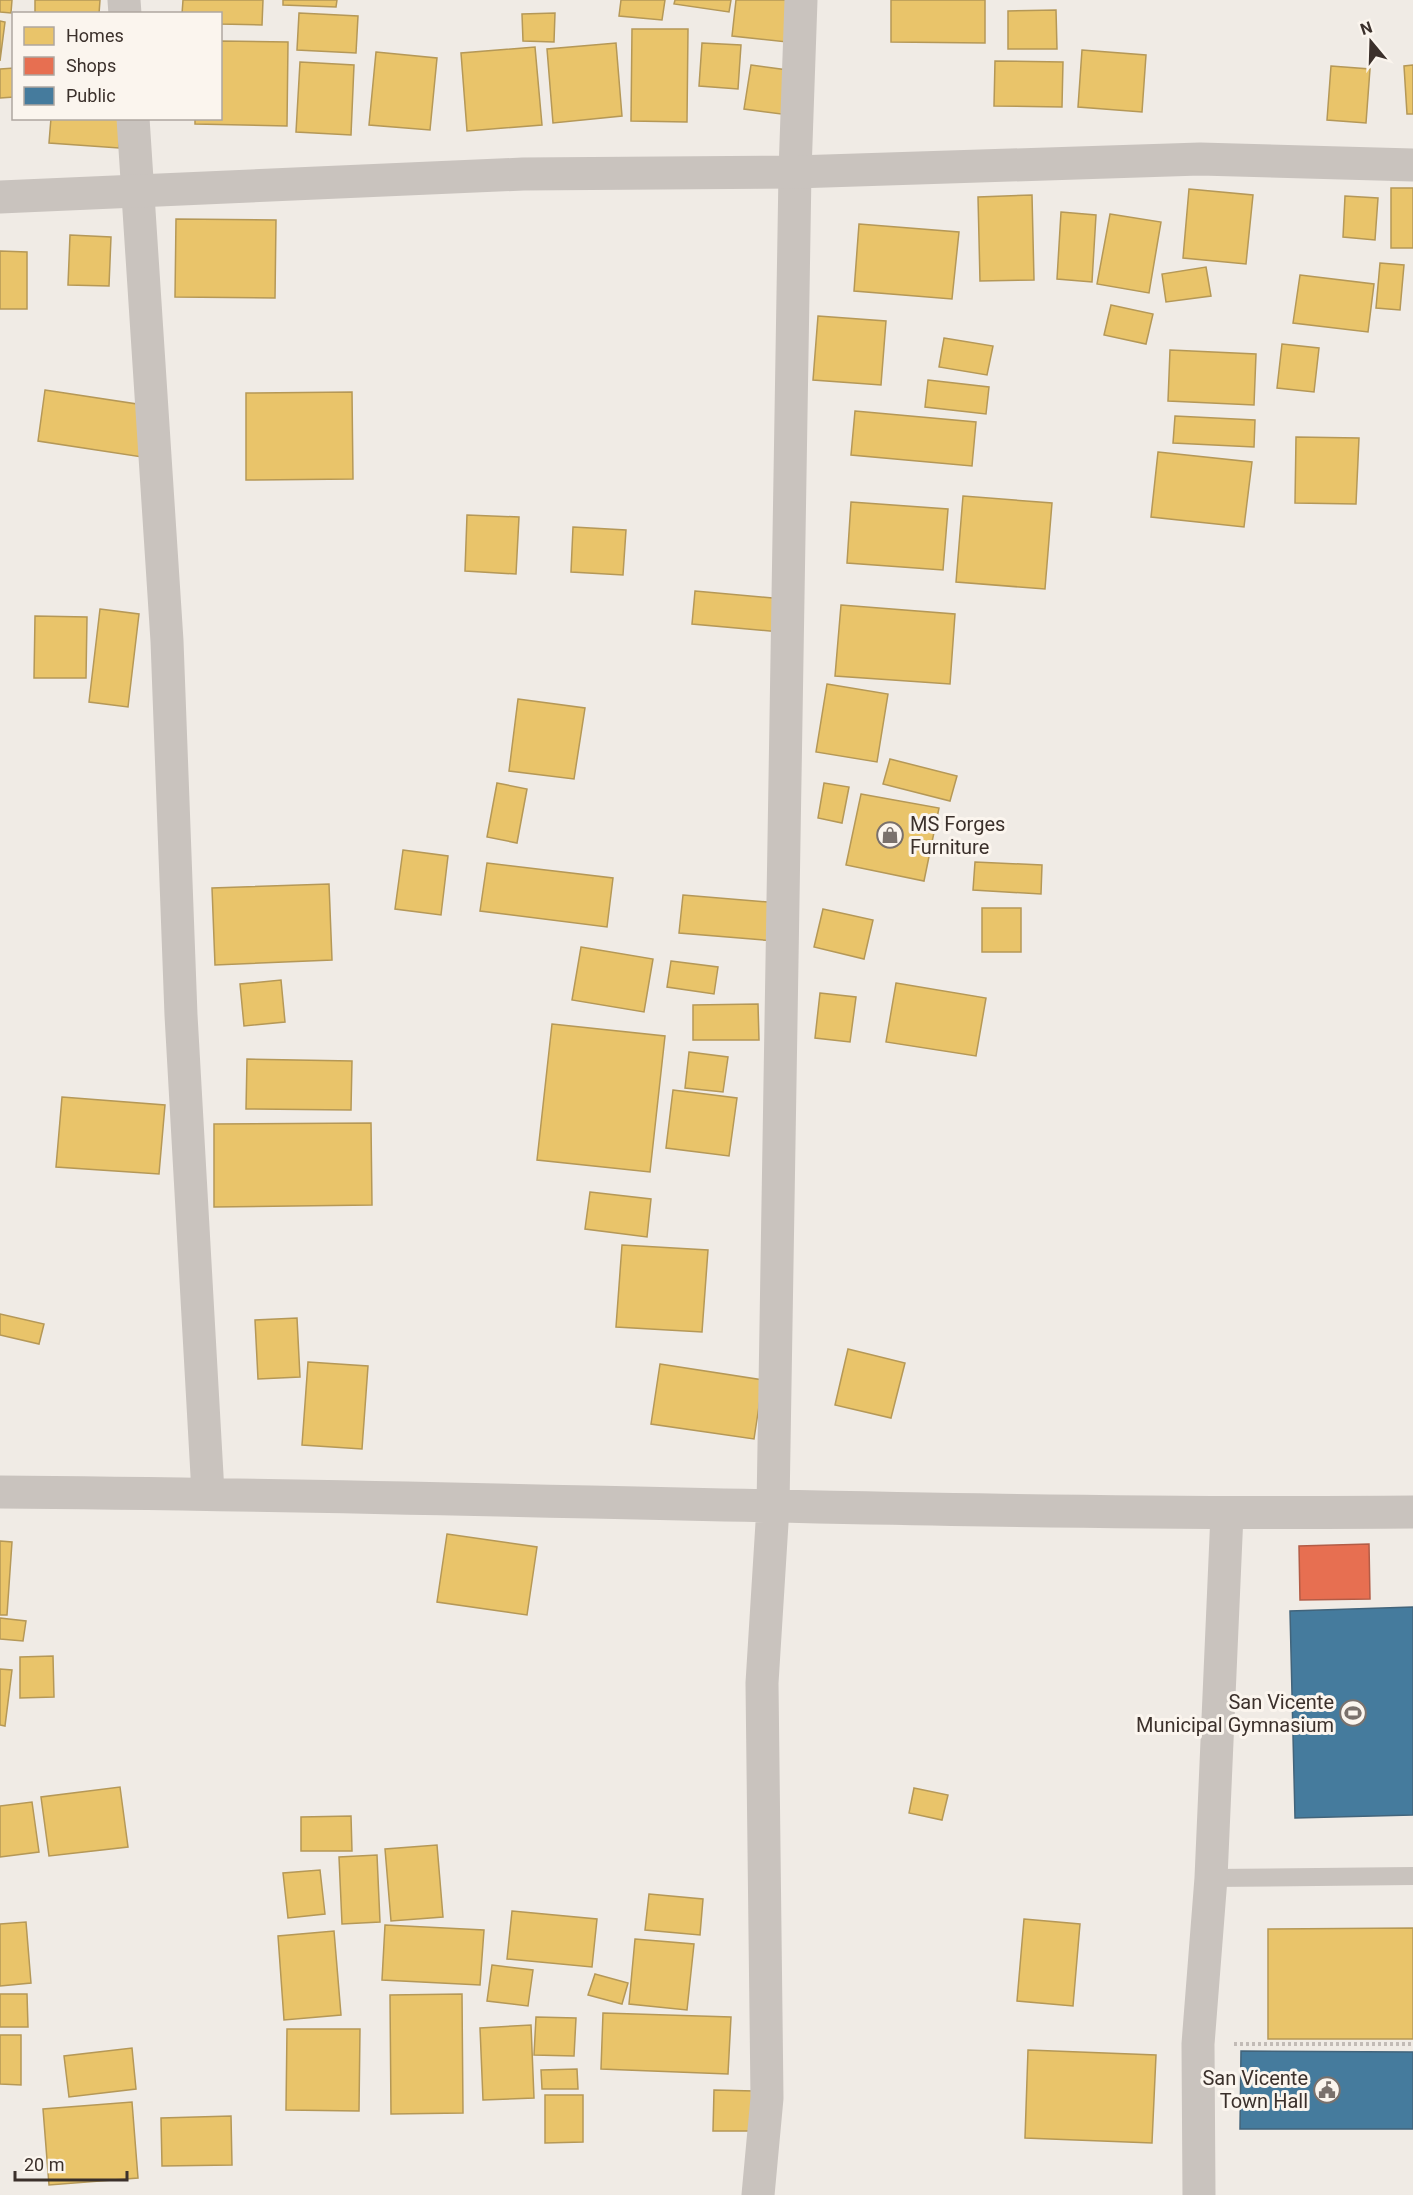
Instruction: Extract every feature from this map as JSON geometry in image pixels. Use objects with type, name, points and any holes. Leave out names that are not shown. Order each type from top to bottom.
[{"type":"street","points":[[758,2195],[767,2098],[762,1683],[773,1507],[795,172],[801,0]]},
{"type":"street","points":[[133,120],[167,641],[181,1015],[208,1493]]},
{"type":"street","points":[[0,197],[139,189],[523,174],[795,172],[1200,159],[1413,165]]},
{"type":"street","points":[[0,1492],[208,1493],[773,1507],[1227,1514],[1413,1512]]},
{"type":"street","points":[[1199,2195],[1198,2044],[1211,1878],[1227,1514]]},
{"type":"lane","points":[[1211,1878],[1413,1876]]},
{"type":"path","points":[[1198,2044],[1413,2044]]},
{"type":"building: Homes","points":[[0,0],[12,0],[11,13],[0,12]]},
{"type":"building: Homes","points":[[35,0],[100,0],[99,12],[35,12]]},
{"type":"building: Homes","points":[[183,0],[263,0],[262,25],[222,24],[222,12],[182,12]]},
{"type":"building: Homes","points":[[283,0],[337,0],[336,7],[283,5]]},
{"type":"building: Homes","points":[[621,0],[665,0],[662,20],[619,16]]},
{"type":"building: Homes","points":[[675,0],[731,0],[729,12],[674,4]]},
{"type":"building: Homes","points":[[736,0],[791,0],[787,42],[732,36]]},
{"type":"building: Homes","points":[[891,0],[985,0],[985,43],[891,42]]},
{"type":"building: Homes","points":[[1056,10],[1057,49],[1008,49],[1008,11]]},
{"type":"building: Homes","points":[[299,13],[358,16],[356,53],[297,50]]},
{"type":"building: Homes","points":[[555,13],[554,42],[523,41],[522,14]]},
{"type":"building: Homes","points":[[0,21],[5,22],[0,61]]},
{"type":"building: Homes","points":[[632,29],[688,29],[687,122],[631,121]]},
{"type":"building: Homes","points":[[222,41],[288,42],[287,126],[195,124],[195,120],[222,120]]},
{"type":"building: Homes","points":[[616,43],[622,116],[553,123],[547,49]]},
{"type":"building: Homes","points":[[702,43],[741,45],[738,89],[699,86]]},
{"type":"building: Homes","points":[[535,47],[542,125],[467,131],[461,53]]},
{"type":"building: Homes","points":[[1082,50],[1146,55],[1142,112],[1078,107]]},
{"type":"building: Homes","points":[[376,52],[437,58],[430,130],[369,125]]},
{"type":"building: Homes","points":[[995,61],[1063,62],[1062,107],[994,106]]},
{"type":"building: Homes","points":[[300,62],[354,65],[351,135],[296,132]]},
{"type":"building: Homes","points":[[751,65],[795,71],[789,115],[744,109]]},
{"type":"building: Homes","points":[[1413,65],[1413,114],[1407,114],[1404,66]]},
{"type":"building: Homes","points":[[1331,66],[1370,69],[1366,123],[1327,120]]},
{"type":"building: Homes","points":[[12,68],[12,97],[0,98],[0,69]]},
{"type":"building: Homes","points":[[51,120],[121,120],[119,148],[49,143]]},
{"type":"building: Homes","points":[[1391,188],[1413,188],[1413,248],[1391,248]]},
{"type":"building: Homes","points":[[1189,189],[1253,195],[1246,264],[1183,258]]},
{"type":"building: Homes","points":[[1032,195],[1034,280],[980,281],[978,197]]},
{"type":"building: Homes","points":[[1345,196],[1378,198],[1375,240],[1343,237]]},
{"type":"building: Homes","points":[[1061,212],[1096,215],[1092,282],[1057,279]]},
{"type":"building: Homes","points":[[1110,214],[1161,222],[1149,293],[1097,284]]},
{"type":"building: Homes","points":[[176,219],[276,220],[275,298],[175,297]]},
{"type":"building: Homes","points":[[859,224],[959,232],[952,299],[854,291]]},
{"type":"building: Homes","points":[[70,235],[111,237],[109,286],[68,285]]},
{"type":"building: Homes","points":[[0,251],[27,252],[27,309],[0,309]]},
{"type":"building: Homes","points":[[1380,263],[1404,265],[1400,310],[1376,308]]},
{"type":"building: Homes","points":[[1206,267],[1211,296],[1166,302],[1162,274]]},
{"type":"building: Homes","points":[[1300,275],[1374,284],[1368,332],[1293,323]]},
{"type":"building: Homes","points":[[1111,305],[1153,314],[1146,344],[1104,335]]},
{"type":"building: Homes","points":[[818,316],[886,321],[881,385],[813,380]]},
{"type":"building: Homes","points":[[944,338],[993,346],[987,375],[939,367]]},
{"type":"building: Homes","points":[[1282,344],[1319,348],[1314,392],[1277,388]]},
{"type":"building: Homes","points":[[1170,350],[1256,354],[1254,405],[1168,401]]},
{"type":"building: Homes","points":[[928,380],[989,387],[986,414],[925,407]]},
{"type":"building: Homes","points":[[45,390],[150,406],[142,457],[38,441]]},
{"type":"building: Homes","points":[[352,392],[353,479],[246,480],[246,393]]},
{"type":"building: Homes","points":[[855,411],[976,422],[972,466],[851,455]]},
{"type":"building: Homes","points":[[1175,416],[1255,420],[1254,447],[1173,443]]},
{"type":"building: Homes","points":[[1296,437],[1359,438],[1356,504],[1295,503]]},
{"type":"building: Homes","points":[[1158,452],[1252,462],[1244,527],[1151,517]]},
{"type":"building: Homes","points":[[963,496],[1052,503],[1045,589],[956,582]]},
{"type":"building: Homes","points":[[851,502],[948,509],[943,570],[847,563]]},
{"type":"building: Homes","points":[[467,515],[519,517],[516,574],[465,571]]},
{"type":"building: Homes","points":[[573,527],[626,530],[623,575],[571,572]]},
{"type":"building: Homes","points":[[695,591],[783,599],[780,632],[692,624]]},
{"type":"building: Homes","points":[[841,605],[955,614],[950,684],[835,676]]},
{"type":"building: Homes","points":[[100,609],[139,614],[128,707],[89,702]]},
{"type":"building: Homes","points":[[35,616],[87,617],[86,678],[34,678]]},
{"type":"building: Homes","points":[[827,684],[888,694],[877,762],[816,752]]},
{"type":"building: Homes","points":[[518,699],[585,708],[574,779],[509,771]]},
{"type":"building: Homes","points":[[890,759],[957,776],[950,801],[883,784]]},
{"type":"building: Homes","points":[[497,783],[527,789],[517,843],[487,837]]},
{"type":"building: Homes","points":[[824,783],[849,787],[842,823],[818,818]]},
{"type":"building: Homes","points":[[861,794],[939,808],[924,881],[846,865]]},
{"type":"building: Homes","points":[[403,850],[448,856],[441,915],[395,909]]},
{"type":"building: Homes","points":[[975,862],[1042,865],[1041,894],[973,890]]},
{"type":"building: Homes","points":[[487,863],[613,878],[607,927],[480,911]]},
{"type":"building: Homes","points":[[329,884],[332,960],[215,965],[212,888]]},
{"type":"building: Homes","points":[[683,895],[779,903],[775,941],[679,933]]},
{"type":"building: Homes","points":[[982,908],[1021,908],[1021,952],[982,952]]},
{"type":"building: Homes","points":[[823,909],[873,920],[864,959],[814,947]]},
{"type":"building: Homes","points":[[581,947],[653,959],[644,1012],[572,1000]]},
{"type":"building: Homes","points":[[671,961],[718,967],[714,994],[667,987]]},
{"type":"building: Homes","points":[[281,980],[285,1022],[244,1026],[240,984]]},
{"type":"building: Homes","points":[[896,983],[986,998],[976,1056],[886,1042]]},
{"type":"building: Homes","points":[[820,993],[856,997],[850,1042],[815,1038]]},
{"type":"building: Homes","points":[[758,1004],[759,1040],[693,1040],[693,1005]]},
{"type":"building: Homes","points":[[552,1024],[665,1036],[650,1172],[537,1160]]},
{"type":"building: Homes","points":[[689,1052],[728,1057],[723,1092],[685,1088]]},
{"type":"building: Homes","points":[[247,1059],[352,1061],[351,1110],[246,1109]]},
{"type":"building: Homes","points":[[673,1090],[737,1098],[729,1156],[666,1148]]},
{"type":"building: Homes","points":[[62,1097],[165,1105],[159,1174],[56,1167]]},
{"type":"building: Homes","points":[[371,1123],[372,1205],[214,1207],[214,1124]]},
{"type":"building: Homes","points":[[590,1192],[651,1199],[647,1237],[585,1229]]},
{"type":"building: Homes","points":[[622,1245],[708,1250],[702,1332],[616,1327]]},
{"type":"building: Homes","points":[[0,1314],[44,1324],[39,1344],[0,1335]]},
{"type":"building: Homes","points":[[297,1318],[300,1377],[258,1379],[255,1320]]},
{"type":"building: Homes","points":[[848,1349],[905,1363],[891,1418],[835,1405]]},
{"type":"building: Homes","points":[[308,1362],[368,1366],[362,1449],[302,1445]]},
{"type":"building: Homes","points":[[660,1364],[763,1380],[754,1439],[651,1424]]},
{"type":"building: Homes","points":[[447,1534],[537,1547],[527,1615],[437,1602]]},
{"type":"building: Homes","points":[[0,1541],[12,1542],[7,1615],[0,1615]]},
{"type":"building: Homes","points":[[0,1618],[26,1621],[23,1641],[0,1639]]},
{"type":"building: Homes","points":[[53,1656],[54,1697],[20,1698],[20,1657]]},
{"type":"building: Homes","points":[[0,1669],[12,1670],[5,1726],[0,1725]]},
{"type":"building: Homes","points":[[120,1787],[128,1847],[49,1856],[41,1797]]},
{"type":"building: Homes","points":[[914,1788],[948,1795],[942,1820],[909,1813]]},
{"type":"building: Homes","points":[[32,1802],[39,1852],[0,1857],[0,1806]]},
{"type":"building: Homes","points":[[351,1816],[352,1851],[301,1851],[301,1817]]},
{"type":"building: Homes","points":[[437,1845],[443,1917],[391,1921],[385,1849]]},
{"type":"building: Homes","points":[[377,1855],[380,1922],[342,1924],[339,1857]]},
{"type":"building: Homes","points":[[320,1870],[325,1914],[288,1918],[283,1873]]},
{"type":"building: Homes","points":[[649,1894],[703,1899],[700,1935],[645,1930]]},
{"type":"building: Homes","points":[[512,1911],[597,1919],[592,1967],[507,1959]]},
{"type":"building: Homes","points":[[1024,1919],[1080,1924],[1073,2006],[1017,2001]]},
{"type":"building: Homes","points":[[26,1922],[31,1983],[0,1986],[0,1924]]},
{"type":"building: Homes","points":[[385,1925],[484,1930],[480,1985],[382,1980]]},
{"type":"building: Homes","points":[[1413,1928],[1413,2039],[1268,2039],[1268,1929]]},
{"type":"building: Homes","points":[[334,1931],[341,2015],[284,2020],[278,1936]]},
{"type":"building: Homes","points":[[635,1939],[694,1944],[687,2010],[629,2004]]},
{"type":"building: Homes","points":[[492,1965],[533,1970],[528,2006],[487,2001]]},
{"type":"building: Homes","points":[[595,1974],[628,1983],[622,2004],[588,1995]]},
{"type":"building: Homes","points":[[0,1994],[27,1994],[28,2027],[0,2027]]},
{"type":"building: Homes","points":[[462,1994],[463,2113],[391,2114],[390,1995]]},
{"type":"building: Homes","points":[[603,2013],[731,2017],[728,2074],[601,2069]]},
{"type":"building: Homes","points":[[536,2017],[576,2018],[574,2056],[534,2055]]},
{"type":"building: Homes","points":[[531,2025],[534,2098],[483,2100],[480,2028]]},
{"type":"building: Homes","points":[[287,2029],[360,2029],[359,2111],[286,2110]]},
{"type":"building: Homes","points":[[0,2035],[21,2035],[21,2085],[0,2084]]},
{"type":"building: Homes","points":[[132,2048],[136,2089],[69,2097],[64,2056]]},
{"type":"building: Homes","points":[[1028,2050],[1156,2055],[1152,2143],[1025,2138]]},
{"type":"building: Homes","points":[[577,2069],[578,2089],[542,2089],[541,2070]]},
{"type":"building: Homes","points":[[714,2090],[754,2091],[753,2131],[713,2131]]},
{"type":"building: Homes","points":[[545,2095],[583,2095],[583,2142],[545,2143]]},
{"type":"building: Homes","points":[[132,2102],[138,2178],[49,2185],[43,2109]]},
{"type":"building: Homes","points":[[231,2116],[232,2165],[162,2166],[161,2118]]},
{"type":"building: Shops","points":[[1369,1544],[1370,1599],[1300,1600],[1299,1546]]},
{"type":"building: Public","name":"San Vicente Municipal Gymnasium","points":[[1413,1607],[1413,1815],[1295,1818],[1290,1611]]},
{"type":"building: Public","name":"San Vicente Town Hall","points":[[1241,2051],[1413,2052],[1413,2129],[1240,2129]]},
{"type":"place","name":"MS Forges Furniture","points":[[890,835]]},
{"type":"place","name":"San Vicente Municipal Gymnasium","points":[[1353,1713]]},
{"type":"place","name":"San Vicente Town Hall","points":[[1327,2090]]}]
